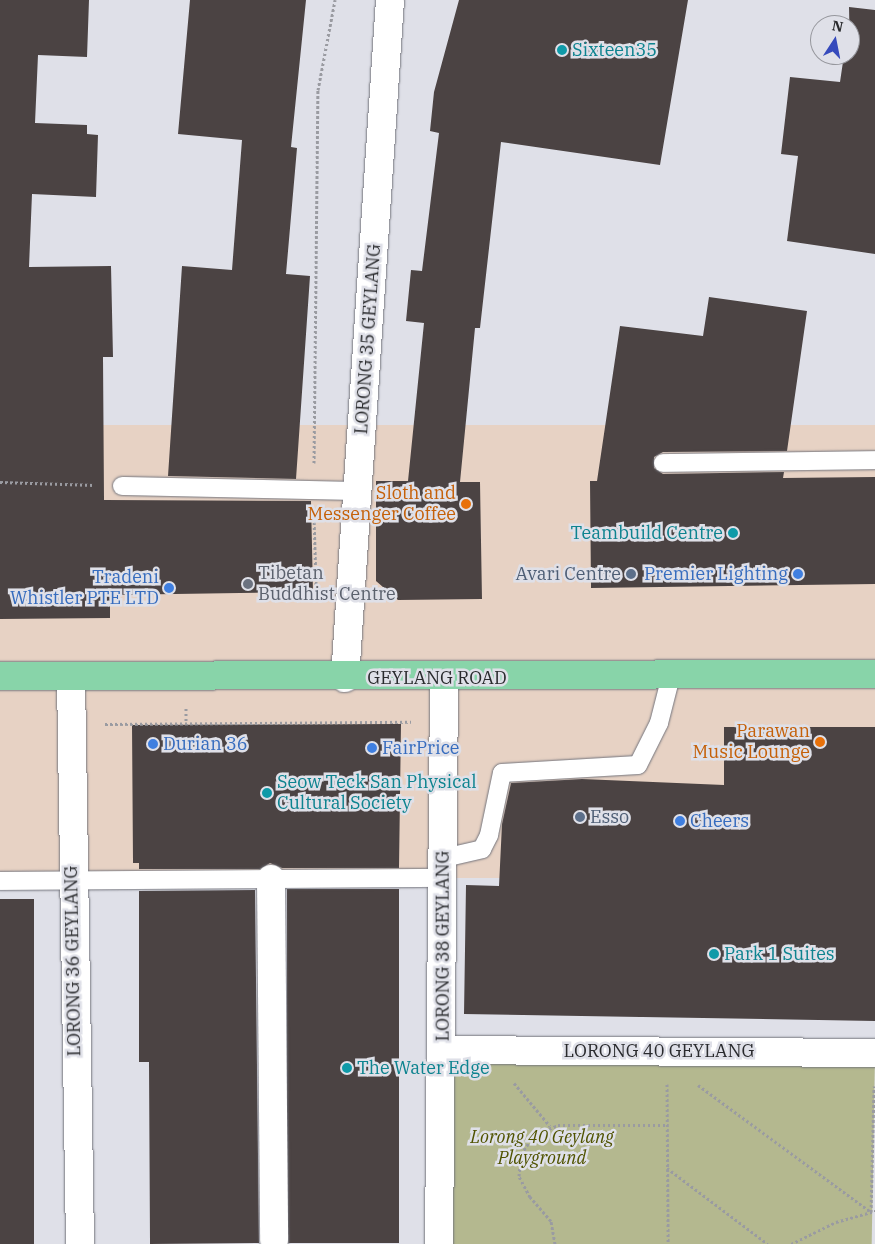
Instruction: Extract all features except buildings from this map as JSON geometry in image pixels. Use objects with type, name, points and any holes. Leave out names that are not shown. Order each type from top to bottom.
[{"type":"main road","name":"GEYLANG ROAD","points":[[0,676],[71,678],[444,678],[875,674]]},
{"type":"street","name":"LORONG 35 GEYLANG","points":[[345,678],[390,0]]},
{"type":"street","name":"LORONG 36 GEYLANG","points":[[71,678],[71,880],[80,1244]]},
{"type":"street","name":"LORONG 38 GEYLANG","points":[[439,1244],[443,1050],[444,678]]},
{"type":"street","points":[[271,879],[274,1240]]},
{"type":"street","name":"LORONG 40 GEYLANG","points":[[443,1050],[666,1056],[875,1053]]},
{"type":"lane","points":[[663,463],[875,460]]},
{"type":"lane","points":[[122,486],[358,491]]},
{"type":"lane","points":[[0,882],[271,879],[444,868],[482,848],[489,835],[502,774],[638,765],[659,722],[671,676]]},
{"type":"path","points":[[316,589],[314,490],[318,90],[335,0]]},
{"type":"path","points":[[0,482],[122,486]]},
{"type":"path","points":[[70,724],[444,722]]},
{"type":"path","points":[[486,1050],[550,1127]]},
{"type":"path","points":[[666,1056],[668,1244]]},
{"type":"path","points":[[666,1056],[873,1212]]},
{"type":"path","points":[[873,1212],[874,1083]]},
{"type":"path","points":[[555,1244],[552,1221],[526,1192],[519,1172],[528,1142],[550,1127],[667,1125]]},
{"type":"path","points":[[667,1168],[768,1244]]},
{"type":"path","points":[[790,1244],[873,1212]]},
{"type":"shaded area","points":[[0,425],[875,425],[875,878],[0,878]]},
{"type":"green space","name":"Lorong 40 Geylang Playground","points":[[443,1050],[875,1058],[872,1244],[440,1244]]},
{"type":"place","name":"Sixteen35","points":[[562,50]]},
{"type":"place","name":"Sloth and Messenger Coffee","points":[[466,504]]},
{"type":"place","name":"Teambuild Centre","points":[[733,533]]},
{"type":"place","name":"Avari Centre","points":[[631,574]]},
{"type":"place","name":"Premier Lighting","points":[[798,574]]},
{"type":"place","name":"Tibetan Buddhist Centre","points":[[248,584]]},
{"type":"place","name":"Tradeni Whistler PTE LTD","points":[[169,588]]},
{"type":"place","name":"Parawan Music Lounge","points":[[820,742]]},
{"type":"place","name":"Durian 36","points":[[153,744]]},
{"type":"place","name":"FairPrice","points":[[372,748]]},
{"type":"place","name":"Seow Teck San Physical Cultural Society","points":[[267,793]]},
{"type":"place","name":"Esso","points":[[580,817]]},
{"type":"place","name":"Cheers","points":[[680,821]]},
{"type":"place","name":"Park 1 Suites","points":[[714,954]]},
{"type":"place","name":"The Water Edge","points":[[347,1068]]}]
